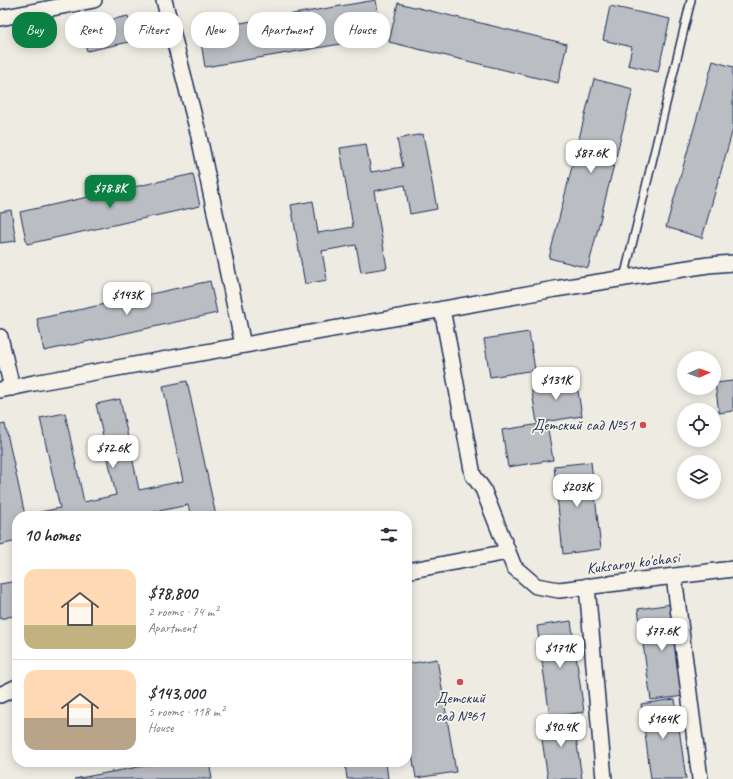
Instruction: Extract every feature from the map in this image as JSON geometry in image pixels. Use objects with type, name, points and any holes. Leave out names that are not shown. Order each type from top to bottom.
[{"type":"street","points":[[0,18],[94,0]]},
{"type":"street","points":[[164,0],[198,132],[243,345]]},
{"type":"street","points":[[0,337],[6,389],[34,382],[555,289],[733,262]]},
{"type":"street","points":[[412,570],[508,552],[483,489],[473,475],[442,309]]},
{"type":"street","name":"Kuksaroy ko'chasi","points":[[508,552],[514,568],[536,586],[559,590],[733,569]]},
{"type":"street","points":[[674,576],[700,779]]},
{"type":"street","points":[[587,586],[604,779]]},
{"type":"street","points":[[0,695],[12,689]]},
{"type":"lane","points":[[624,278],[691,0]]},
{"type":"building","points":[[376,0],[378,12],[334,12],[334,45],[326,46],[326,12],[305,12]]},
{"type":"building","points":[[398,3],[567,44],[558,83],[390,42]]},
{"type":"building","points":[[610,6],[670,19],[658,72],[628,65],[632,47],[603,40]]},
{"type":"building","points":[[124,17],[124,43],[116,45],[116,19]]},
{"type":"building","points":[[247,22],[247,48],[317,48],[205,67],[202,48],[239,48],[239,23]]},
{"type":"building","points":[[86,48],[101,48],[87,51]]},
{"type":"building","points":[[713,61],[733,67],[733,129],[702,238],[666,227]]},
{"type":"building","points":[[594,79],[633,89],[588,268],[549,258]]},
{"type":"building","points":[[423,134],[437,209],[410,214],[405,185],[374,191],[387,268],[361,272],[356,245],[322,251],[327,280],[305,284],[291,205],[313,201],[318,233],[353,227],[340,148],[366,144],[371,172],[403,167],[397,139]]},
{"type":"building","points":[[193,174],[200,206],[27,244],[20,212]]},
{"type":"building","points":[[11,210],[16,241],[0,243],[0,212]]},
{"type":"building","points":[[210,281],[217,313],[44,351],[37,319]]},
{"type":"building","points":[[529,332],[535,370],[490,377],[484,339]]},
{"type":"building","points":[[576,379],[582,416],[537,423],[531,386]]},
{"type":"building","points":[[187,381],[215,511],[190,511],[188,505],[159,511],[45,511],[60,508],[40,418],[65,413],[84,502],[116,495],[96,404],[120,399],[139,490],[183,481],[163,386]]},
{"type":"building","points":[[733,381],[733,411],[721,413],[721,403],[718,403],[717,395],[721,395],[721,382]]},
{"type":"building","points":[[547,423],[553,460],[508,467],[502,430]]},
{"type":"building","points":[[5,424],[24,511],[12,511],[12,542],[0,545],[0,425]]},
{"type":"building","points":[[591,462],[601,549],[563,554],[554,466]]},
{"type":"building","points":[[12,582],[12,616],[0,619],[0,584]]},
{"type":"building","points":[[672,604],[685,696],[651,700],[638,609]]},
{"type":"building","points":[[571,621],[584,712],[550,717],[537,626]]},
{"type":"building","points":[[437,659],[456,772],[416,778],[412,754],[412,663]]},
{"type":"building","points":[[675,699],[686,779],[651,779],[641,704]]},
{"type":"building","points":[[573,716],[582,779],[548,779],[539,720]]},
{"type":"building","points":[[138,767],[210,767],[212,779],[74,779]]},
{"type":"building","points":[[346,767],[387,767],[388,779],[347,779]]},
{"type":"place","name":"Детский сад №51","points":[[643,425]]},
{"type":"place","name":"Детский сад №61","points":[[460,682]]}]
